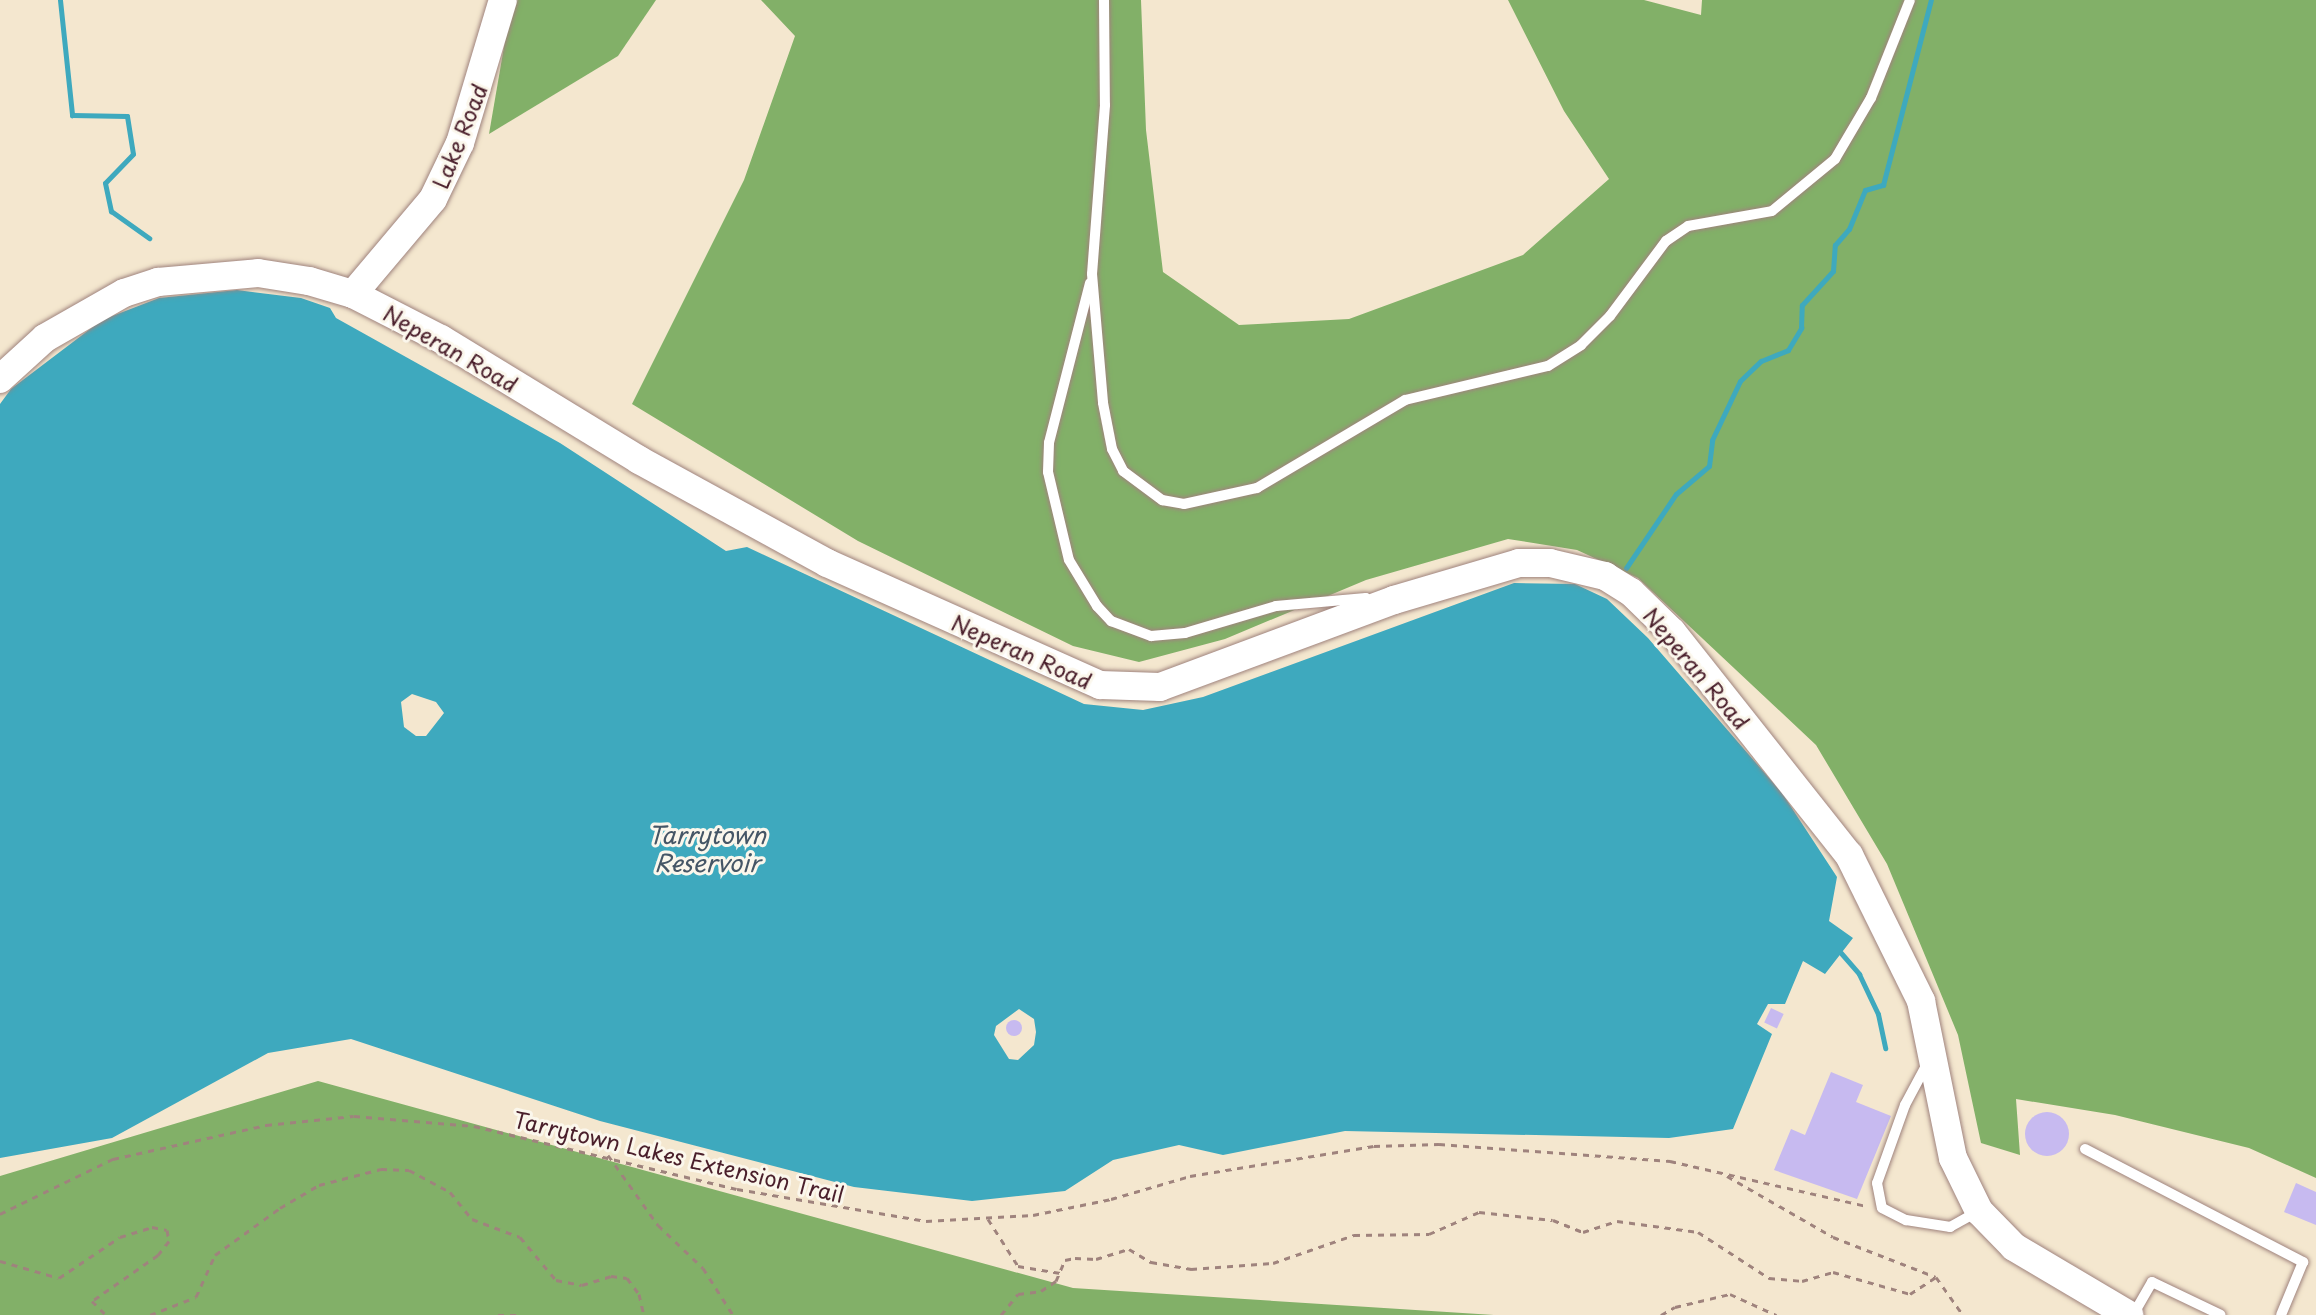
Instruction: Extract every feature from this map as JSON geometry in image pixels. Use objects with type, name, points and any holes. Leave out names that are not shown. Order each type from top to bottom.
[{"type":"street","name":"Lake Road","points":[[353,294],[433,199],[460,143],[503,0]]},
{"type":"street","name":"Neperan Road","points":[[0,379],[45,338],[124,293],[158,282],[258,273],[353,294],[827,563],[1100,685],[1160,687],[1371,609],[1519,563],[1577,567],[1631,592],[1672,632],[1849,855],[1921,1001],[1950,1143],[1964,1185],[1979,1211],[2014,1247],[2131,1315]]},
{"type":"lane","points":[[1104,0],[1105,105],[1092,274],[1103,403],[1112,449],[1123,471],[1162,500],[1184,504],[1257,488],[1405,400],[1548,366],[1581,345],[1610,316],[1666,241],[1688,226],[1772,211],[1798,193],[1835,159],[1871,98],[1910,0]]},
{"type":"lane","points":[[1092,274],[1049,443],[1048,472],[1069,560],[1097,606],[1111,621],[1151,636],[1185,633],[1276,606],[1366,598],[1371,609]]},
{"type":"lane","points":[[1933,1054],[1905,1105],[1877,1183],[1882,1208],[1906,1220],[1950,1227],[1979,1211]]},
{"type":"lane","points":[[2085,1149],[2303,1262],[2281,1315]]},
{"type":"lane","points":[[2131,1315],[2152,1282],[2221,1315]]},
{"type":"path","name":"Tarrytown Lakes Extension Trail","points":[[0,1214],[113,1159],[219,1134],[315,1119],[416,1119],[607,1154],[845,1211],[926,1221],[988,1219],[1079,1207],[1190,1176],[1374,1146],[1439,1144],[1670,1161],[1882,1208]]},
{"type":"path","points":[[607,1154],[658,1225],[703,1268],[733,1315]]},
{"type":"path","points":[[150,1315],[196,1297],[215,1255],[280,1208],[319,1185],[381,1169],[409,1170],[450,1192],[472,1219],[520,1237],[556,1280],[582,1285],[611,1276],[627,1278],[639,1294],[644,1315]]},
{"type":"path","points":[[1722,1173],[1833,1237],[1936,1277],[1963,1315]]},
{"type":"path","points":[[1001,1315],[1018,1294],[1041,1291],[1060,1273],[1065,1260],[1096,1259],[1129,1249],[1151,1262],[1191,1269],[1273,1263],[1354,1235],[1429,1234],[1479,1212],[1553,1220],[1583,1232],[1617,1221],[1698,1232],[1769,1278],[1802,1281],[1833,1272],[1910,1294],[1936,1277]]},
{"type":"path","points":[[988,1219],[1018,1266],[1060,1273]]},
{"type":"path","points":[[0,1261],[59,1278],[120,1237],[152,1227],[167,1230],[169,1241],[158,1255],[92,1301],[106,1315]]},
{"type":"path","points":[[1661,1315],[1675,1307],[1730,1294],[1776,1315]]},
{"type":"path","points":[[498,1315],[521,1315]]},
{"type":"green space","points":[[512,0],[656,0],[618,56],[489,134]]},
{"type":"green space","points":[[761,0],[1141,0],[1146,130],[1163,272],[1239,325],[1349,319],[1523,255],[1609,179],[1564,111],[1508,0],[1644,0],[1701,15],[1702,0],[2316,0],[2316,1178],[2249,1148],[2115,1115],[2016,1099],[2020,1155],[1981,1143],[1958,1035],[1887,864],[1816,745],[1638,578],[1577,550],[1508,539],[1366,580],[1225,639],[1139,662],[1073,646],[858,541],[632,404],[744,180],[795,36]]},
{"type":"green space","points":[[318,1081],[1073,1288],[1494,1315],[0,1315],[0,1176]]},
{"type":"water","name":"Tarrytown Reservoir","points":[[237,290],[301,298],[330,308],[336,318],[560,443],[726,551],[747,547],[1084,704],[1143,710],[1203,697],[1514,583],[1575,584],[1607,599],[1648,638],[1782,793],[1837,877],[1829,921],[1853,938],[1825,974],[1803,961],[1785,1004],[1768,1004],[1757,1024],[1772,1034],[1733,1129],[1669,1138],[1345,1131],[1223,1155],[1179,1145],[1113,1160],[1065,1191],[972,1201],[854,1187],[600,1121],[351,1039],[268,1053],[112,1138],[0,1158],[0,404],[11,389],[102,320],[159,298]],"holes":[[[412,694],[436,702],[444,713],[426,736],[416,736],[404,727],[401,702]],[[1019,1009],[1034,1019],[1036,1032],[1034,1045],[1018,1060],[1009,1059],[994,1035],[996,1026]]]},
{"type":"building","points":[[1771,1008],[1784,1014],[1777,1028],[1764,1023]]},
{"type":"building","points":[[1014,1020],[1020,1022],[1020,1034],[1014,1036],[1008,1034],[1006,1028],[1008,1022]]},
{"type":"building","points":[[1831,1072],[1863,1085],[1856,1102],[1891,1116],[1857,1199],[1774,1170],[1791,1129],[1805,1135]]},
{"type":"building","points":[[2047,1112],[2062,1119],[2069,1134],[2062,1149],[2047,1156],[2032,1149],[2025,1134],[2032,1119]]},
{"type":"building","points":[[2296,1183],[2316,1192],[2316,1225],[2284,1212]]},
{"type":"waterway","points":[[60,0],[72,115],[127,116],[133,154],[105,183],[111,211],[149,238]]},
{"type":"waterway","points":[[1626,568],[1676,494],[1709,466],[1712,440],[1740,381],[1761,361],[1788,350],[1801,328],[1802,305],[1833,271],[1835,245],[1849,229],[1865,190],[1883,185],[1931,0]]},
{"type":"waterway","points":[[1841,953],[1859,974],[1878,1014],[1885,1048]]}]
